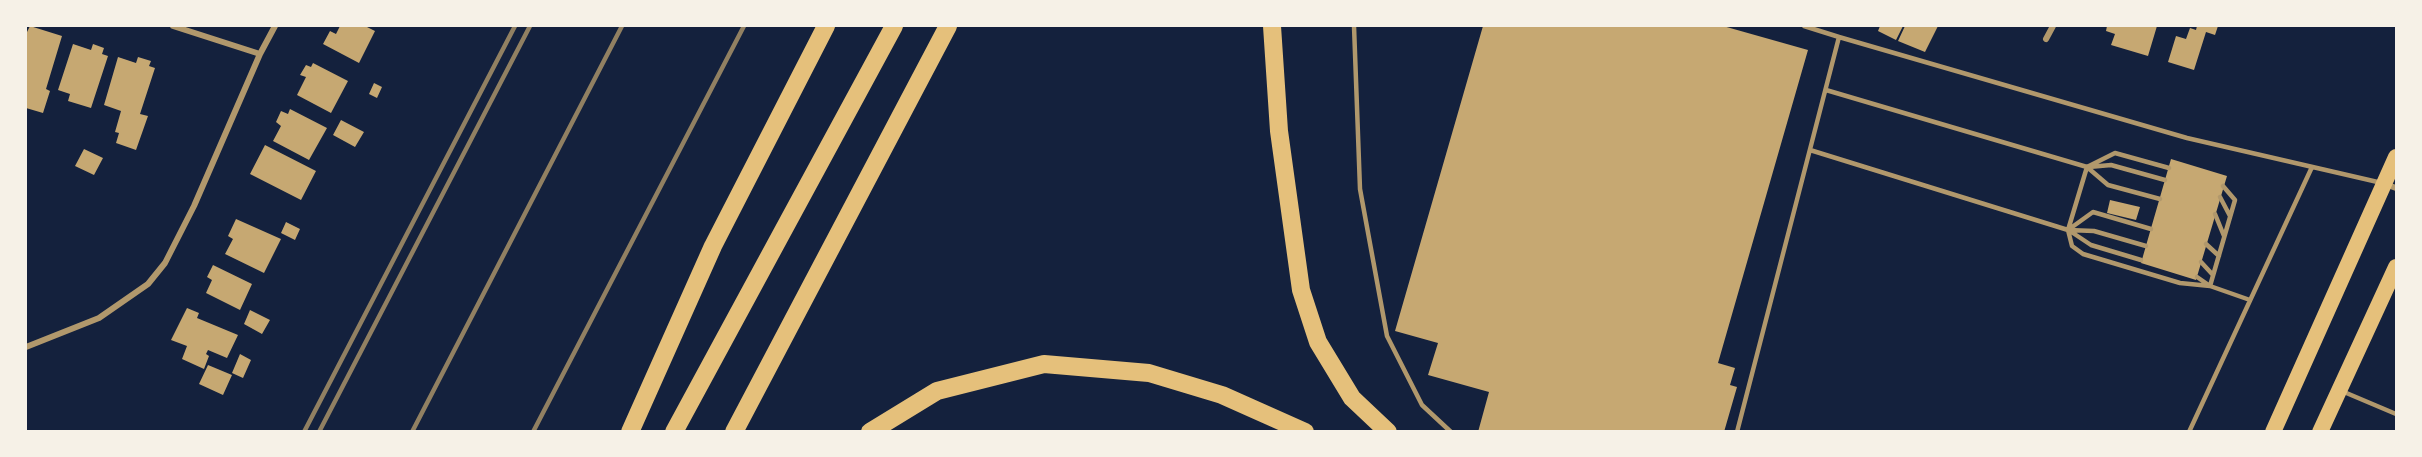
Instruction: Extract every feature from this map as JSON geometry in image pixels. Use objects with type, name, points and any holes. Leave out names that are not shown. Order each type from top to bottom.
[{"type":"highway","points":[[630,432],[712,246],[826,26]]},
{"type":"highway","points":[[674,432],[894,26]]},
{"type":"highway","points":[[734,432],[948,26]]},
{"type":"highway","points":[[1272,26],[1279,131],[1301,290],[1318,342],[1352,398],[1388,432]]},
{"type":"highway","points":[[2273,432],[2390,186],[2397,157]]},
{"type":"highway","points":[[2320,432],[2396,271]]},
{"type":"highway","points":[[870,432],[938,391],[1044,364],[1149,373],[1222,395],[1305,432]]},
{"type":"street","points":[[174,26],[260,54]]},
{"type":"street","points":[[26,347],[99,318],[148,284],[165,263],[194,206],[260,54],[275,26]]},
{"type":"street","points":[[2046,39],[2053,26]]},
{"type":"lane","points":[[1354,26],[1360,189],[1387,336],[1422,405],[1450,432]]},
{"type":"lane","points":[[1804,26],[2187,138],[2390,186]]},
{"type":"lane","points":[[1737,432],[1839,37]]},
{"type":"lane","points":[[1826,90],[2087,167],[2111,165],[2165,180]]},
{"type":"lane","points":[[1810,150],[2068,230],[2094,231],[2146,246]]},
{"type":"lane","points":[[2169,168],[2115,153],[2087,167],[2068,230],[2073,246],[2083,254],[2180,283],[2210,286],[2250,300]]},
{"type":"lane","points":[[2087,167],[2108,185],[2160,199]]},
{"type":"lane","points":[[2189,432],[2312,167]]},
{"type":"lane","points":[[2210,286],[2235,200],[2223,186]]},
{"type":"lane","points":[[2220,197],[2230,216]]},
{"type":"lane","points":[[2068,230],[2093,212],[2151,228]]},
{"type":"lane","points":[[2215,214],[2224,236]]},
{"type":"lane","points":[[2068,230],[2091,245],[2141,260]]},
{"type":"lane","points":[[2206,244],[2218,256]]},
{"type":"lane","points":[[2201,262],[2213,275]]},
{"type":"lane","points":[[2197,277],[2210,286]]},
{"type":"lane","points":[[2339,390],[2397,414]]},
{"type":"building","points":[[30,26],[62,36],[46,89],[50,91],[43,113],[26,108],[26,34]]},
{"type":"building","points":[[340,26],[365,26],[375,31],[359,63],[323,44],[330,31],[336,34]]},
{"type":"building","points":[[1483,26],[1723,26],[1808,50],[1718,363],[1735,368],[1730,385],[1737,387],[1724,432],[1478,432],[1489,392],[1428,375],[1438,343],[1395,331]]},
{"type":"building","points":[[1880,26],[1903,26],[1896,40],[1878,31]]},
{"type":"building","points":[[1905,26],[1938,26],[1925,52],[1898,41]]},
{"type":"building","points":[[2107,26],[2157,26],[2148,56],[2111,45],[2115,34],[2106,31]]},
{"type":"building","points":[[2197,26],[2218,26],[2215,35],[2206,32],[2194,70],[2168,62],[2176,36],[2186,39],[2190,28],[2196,30]]},
{"type":"building","points":[[73,44],[91,50],[93,44],[104,48],[102,54],[108,56],[91,108],[68,101],[70,94],[58,90]]},
{"type":"building","points":[[118,57],[136,63],[138,57],[151,61],[149,66],[155,68],[140,114],[148,116],[136,150],[116,143],[119,133],[115,132],[121,111],[104,105]]},
{"type":"building","points":[[313,63],[348,81],[331,113],[297,95],[306,77],[300,75],[306,65],[311,67]]},
{"type":"building","points":[[374,83],[382,87],[377,98],[369,94]]},
{"type":"building","points":[[290,109],[327,128],[309,160],[273,141],[281,126],[276,122],[281,111],[288,114]]},
{"type":"building","points":[[341,120],[364,132],[355,147],[333,135]]},
{"type":"building","points":[[265,145],[316,171],[301,200],[250,174]]},
{"type":"building","points":[[84,149],[103,158],[94,175],[75,166]]},
{"type":"building","points":[[2171,159],[2227,176],[2196,280],[2141,263]]},
{"type":"building","points":[[2110,200],[2140,207],[2136,220],[2107,213]]},
{"type":"building","points":[[236,219],[281,239],[264,273],[225,254],[233,239],[228,236]]},
{"type":"building","points":[[286,222],[300,229],[295,240],[281,233]]},
{"type":"building","points":[[213,265],[252,284],[240,310],[206,293],[212,280],[207,277]]},
{"type":"building","points":[[187,308],[199,313],[197,318],[238,335],[227,358],[208,350],[206,354],[209,356],[204,369],[182,359],[187,346],[171,340]]},
{"type":"building","points":[[250,310],[270,320],[262,334],[244,324]]},
{"type":"building","points":[[240,354],[251,360],[243,378],[232,373]]},
{"type":"building","points":[[208,365],[232,375],[223,395],[199,384]]},
{"type":"railway","points":[[304,432],[515,26]]},
{"type":"railway","points":[[319,432],[530,26]]},
{"type":"railway","points":[[412,432],[622,26]]},
{"type":"railway","points":[[533,432],[744,26]]}]
